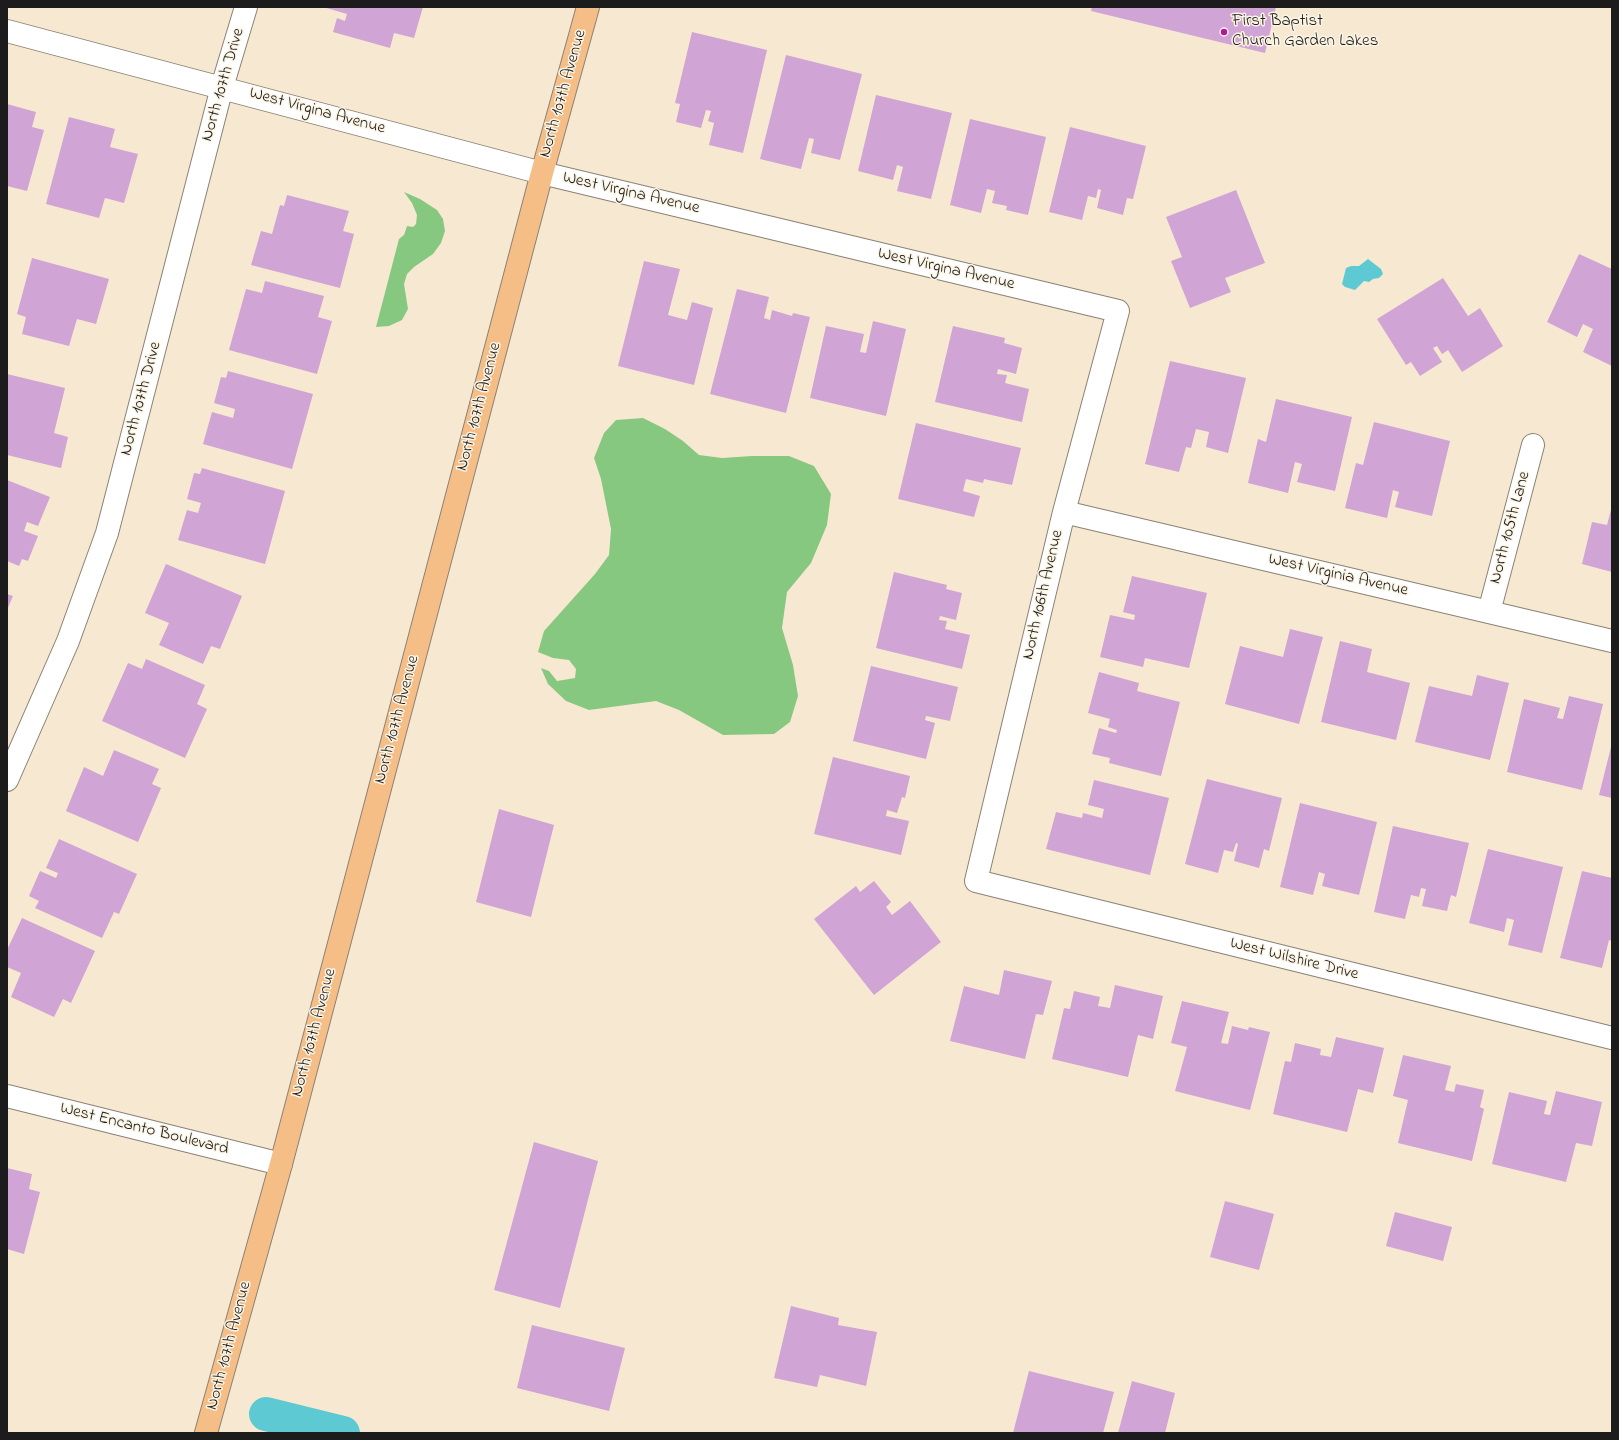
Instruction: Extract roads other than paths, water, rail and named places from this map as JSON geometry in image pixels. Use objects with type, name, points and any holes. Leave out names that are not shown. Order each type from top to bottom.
[{"type":"main road","name":"North 107th Avenue","points":[[206,1433],[281,1164],[542,173],[588,7]]},
{"type":"street","name":"North 107th Drive","points":[[7,780],[68,641],[107,533],[222,87],[246,7]]},
{"type":"street","name":"West Virgina Avenue","points":[[7,31],[542,173],[1118,311]]},
{"type":"street","name":"North 106th Avenue","points":[[976,881],[1064,512],[1118,311]]},
{"type":"street","name":"North 105th Lane","points":[[1489,612],[1533,445]]},
{"type":"street","name":"West Virginia Avenue","points":[[1064,512],[1612,642]]},
{"type":"street","name":"West Wilshire Drive","points":[[976,881],[1612,1038]]},
{"type":"street","name":"West Encanto Boulevard","points":[[7,1096],[281,1164]]},
{"type":"water","points":[[1368,259],[1381,269],[1383,274],[1379,278],[1373,279],[1369,282],[1364,281],[1355,290],[1345,287],[1342,284],[1346,268],[1351,266],[1359,266]]},
{"type":"waterway","points":[[266,1414],[343,1433]]},
{"type":"place","name":"First Baptist Church Garden Lakes","points":[[1224,32]]}]
